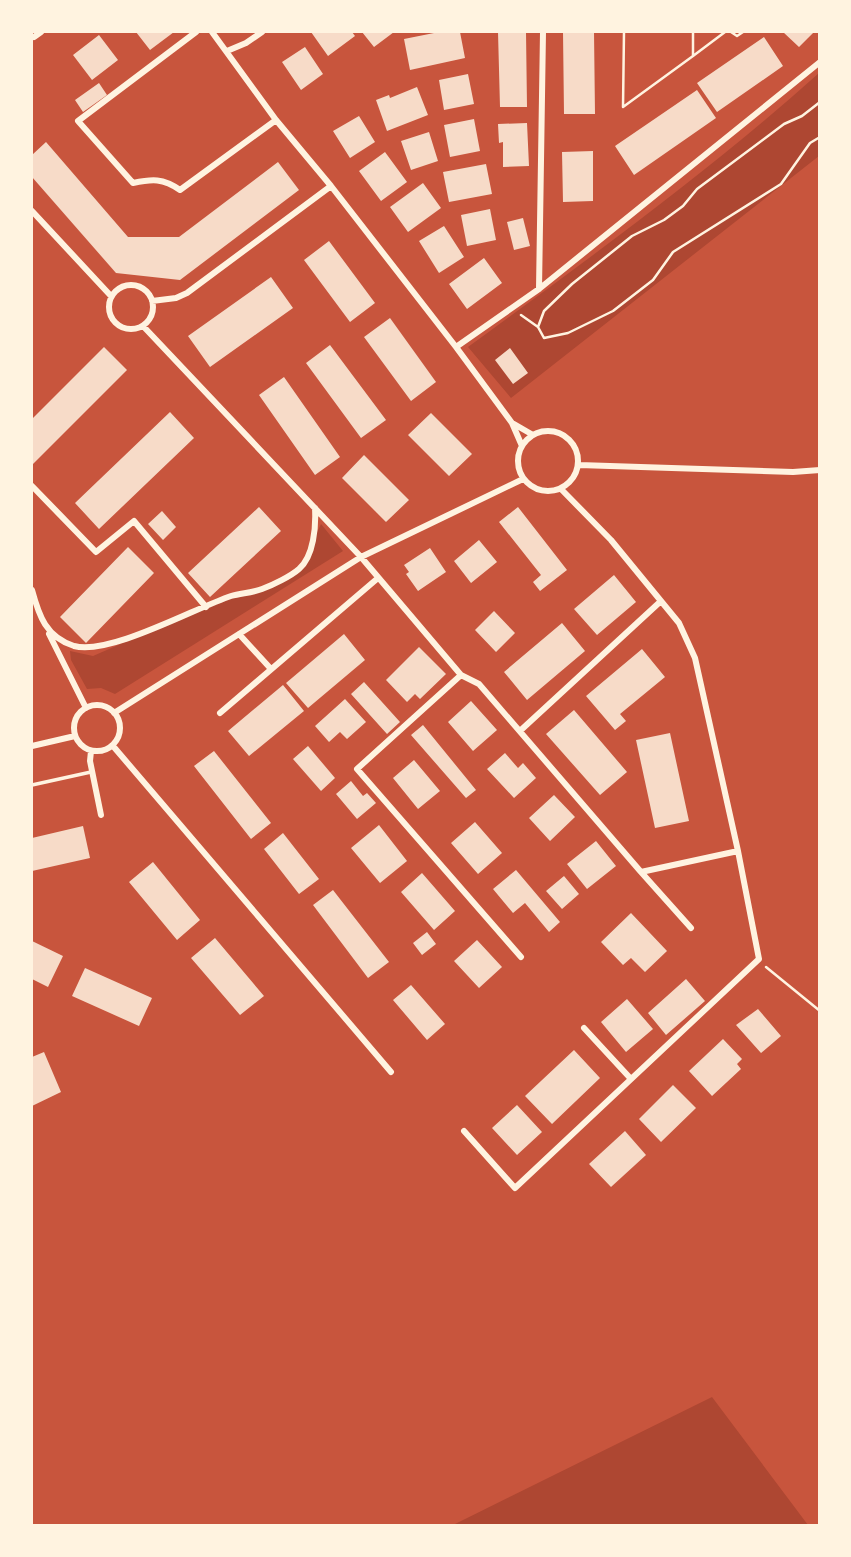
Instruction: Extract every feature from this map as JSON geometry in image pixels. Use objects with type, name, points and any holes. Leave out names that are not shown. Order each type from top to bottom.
[{"type":"street","points":[[34,37],[41,32]]},
{"type":"street","points":[[196,32],[78,121],[133,183],[155,178],[169,182],[180,190],[276,120]]},
{"type":"street","points":[[212,32],[276,120],[456,346],[512,423],[522,446]]},
{"type":"street","points":[[227,51],[262,32]]},
{"type":"street","points":[[540,289],[543,32]]},
{"type":"street","points":[[456,346],[540,289],[820,62]]},
{"type":"street","points":[[152,301],[176,298],[187,293],[331,186]]},
{"type":"street","points":[[32,211],[111,296]]},
{"type":"street","points":[[130,285],[144,289],[152,301],[152,315],[143,326],[129,329],[116,323],[109,310],[111,296],[116,290],[130,285]]},
{"type":"street","points":[[143,326],[361,557],[461,675],[480,684],[691,928]]},
{"type":"street","points":[[512,423],[533,435]]},
{"type":"street","points":[[542,431],[561,434],[575,447],[579,465],[576,475],[561,489],[537,489],[523,479],[518,463],[522,446],[533,435],[542,431]]},
{"type":"street","points":[[579,465],[793,472],[820,470]]},
{"type":"street","points":[[114,713],[361,557],[523,479]]},
{"type":"street","points":[[32,486],[96,552],[134,520],[206,607]]},
{"type":"street","points":[[464,1131],[515,1188],[759,959],[695,658],[679,623],[611,540],[561,489]]},
{"type":"street","points":[[48,632],[76,646],[104,645],[231,596],[261,589],[300,568],[316,531],[315,508]]},
{"type":"street","points":[[219,713],[378,578]]},
{"type":"street","points":[[32,590],[39,616],[86,708]]},
{"type":"street","points":[[521,730],[661,601]]},
{"type":"street","points":[[239,634],[271,669]]},
{"type":"street","points":[[461,675],[357,769],[521,957]]},
{"type":"street","points":[[101,705],[114,713],[120,733],[113,746],[106,750],[91,751],[84,748],[75,736],[75,720],[86,708],[101,705]]},
{"type":"street","points":[[32,746],[75,736]]},
{"type":"street","points":[[113,746],[391,1072]]},
{"type":"street","points":[[91,751],[90,761],[101,815]]},
{"type":"street","points":[[641,872],[738,851]]},
{"type":"street","points":[[584,1028],[631,1079]]},
{"type":"lane","points":[[32,785],[92,772]]},
{"type":"path","points":[[624,32],[623,107],[725,32]]},
{"type":"path","points":[[693,32],[693,56]]},
{"type":"path","points":[[731,32],[737,36],[743,32]]},
{"type":"path","points":[[538,327],[544,311],[572,284],[632,236],[664,220],[683,206],[697,189],[784,124],[802,116],[820,102]]},
{"type":"path","points":[[512,308],[538,327],[544,338],[568,333],[613,311],[653,280],[673,252],[781,184],[810,143],[820,137]]},
{"type":"path","points":[[759,959],[773,975],[820,1011]]},
{"type":"shaded area","points":[[819,73],[819,156],[511,398],[468,347],[691,180]]},
{"type":"shaded area","points":[[321,524],[343,551],[115,694],[101,688],[87,689],[71,660],[70,651],[93,656],[231,596],[261,589],[300,568]]},
{"type":"shaded area","points":[[712,1397],[808,1525],[453,1525]]},
{"type":"building","points":[[136,32],[174,32],[150,50]]},
{"type":"building","points":[[311,32],[352,32],[355,36],[328,56]]},
{"type":"building","points":[[362,32],[394,32],[374,47]]},
{"type":"building","points":[[439,32],[460,32],[465,58],[410,70],[404,39]]},
{"type":"building","points":[[498,32],[526,32],[527,107],[500,107]]},
{"type":"building","points":[[563,32],[594,32],[595,114],[564,114]]},
{"type":"building","points":[[783,32],[814,32],[799,47]]},
{"type":"building","points":[[99,35],[118,60],[92,80],[73,55]]},
{"type":"building","points":[[764,37],[783,66],[717,112],[697,83]]},
{"type":"building","points":[[305,47],[323,74],[301,90],[282,62]]},
{"type":"building","points":[[468,74],[474,104],[444,110],[439,80]]},
{"type":"building","points":[[99,83],[107,95],[83,112],[75,100]]},
{"type":"building","points":[[417,87],[428,115],[387,131],[376,100],[389,95],[390,98]]},
{"type":"building","points":[[697,90],[716,118],[634,175],[615,146]]},
{"type":"building","points":[[359,116],[375,142],[350,158],[333,131]]},
{"type":"building","points":[[474,119],[480,151],[450,157],[444,125]]},
{"type":"building","points":[[527,123],[529,166],[503,167],[503,142],[499,143],[498,124]]},
{"type":"building","points":[[429,132],[438,161],[411,170],[401,141]]},
{"type":"building","points":[[46,142],[128,237],[179,237],[278,162],[299,190],[180,280],[116,273],[32,177],[32,155]]},
{"type":"building","points":[[593,151],[593,201],[563,202],[562,152]]},
{"type":"building","points":[[385,152],[407,182],[381,201],[359,171]]},
{"type":"building","points":[[486,164],[492,194],[449,202],[443,172]]},
{"type":"building","points":[[423,183],[441,208],[408,232],[390,207]]},
{"type":"building","points":[[490,209],[496,240],[467,246],[461,215]]},
{"type":"building","points":[[523,218],[530,246],[514,250],[507,222]]},
{"type":"building","points":[[444,226],[464,257],[439,273],[419,241]]},
{"type":"building","points":[[329,241],[375,303],[350,322],[304,260]]},
{"type":"building","points":[[484,258],[502,283],[467,309],[449,284]]},
{"type":"building","points":[[271,277],[293,308],[210,367],[188,336]]},
{"type":"building","points":[[390,318],[436,382],[411,401],[364,337]]},
{"type":"building","points":[[330,345],[386,420],[361,438],[306,363]]},
{"type":"building","points":[[104,347],[127,370],[32,465],[32,419]]},
{"type":"building","points":[[510,348],[528,373],[513,384],[495,360]]},
{"type":"building","points":[[284,377],[340,457],[315,475],[259,395]]},
{"type":"building","points":[[170,412],[194,438],[99,529],[75,503]]},
{"type":"building","points":[[431,413],[472,454],[449,476],[408,435]]},
{"type":"building","points":[[364,455],[409,500],[386,522],[342,478]]},
{"type":"building","points":[[259,507],[281,531],[210,597],[188,573]]},
{"type":"building","points":[[518,507],[567,570],[540,591],[533,582],[541,575],[499,522]]},
{"type":"building","points":[[162,511],[176,527],[163,540],[148,524]]},
{"type":"building","points":[[479,540],[497,562],[471,583],[454,561]]},
{"type":"building","points":[[128,547],[154,573],[86,643],[60,617]]},
{"type":"building","points":[[430,548],[446,572],[418,591],[406,574],[409,572],[404,565]]},
{"type":"building","points":[[614,575],[636,602],[597,635],[574,609]]},
{"type":"building","points":[[494,611],[515,633],[496,652],[475,630]]},
{"type":"building","points":[[562,623],[585,651],[527,700],[504,672]]},
{"type":"building","points":[[344,634],[365,660],[308,708],[286,683]]},
{"type":"building","points":[[419,647],[446,674],[420,699],[415,694],[407,702],[386,680]]},
{"type":"building","points":[[642,649],[665,677],[620,714],[626,721],[615,730],[586,696]]},
{"type":"building","points":[[364,682],[400,722],[387,734],[351,694]]},
{"type":"building","points":[[283,685],[304,711],[249,756],[228,731]]},
{"type":"building","points":[[345,699],[366,722],[347,739],[340,732],[329,742],[315,726]]},
{"type":"building","points":[[471,701],[497,730],[473,751],[448,722]]},
{"type":"building","points":[[574,710],[627,772],[600,795],[546,734]]},
{"type":"building","points":[[423,725],[476,790],[466,798],[411,735]]},
{"type":"building","points":[[670,733],[689,821],[655,828],[636,740]]},
{"type":"building","points":[[308,746],[335,778],[321,791],[293,759]]},
{"type":"building","points":[[214,751],[271,823],[251,839],[194,766]]},
{"type":"building","points":[[505,753],[518,768],[523,763],[536,778],[514,798],[487,769]]},
{"type":"building","points":[[414,760],[440,791],[418,809],[393,778]]},
{"type":"building","points":[[351,781],[363,796],[367,793],[376,803],[357,819],[336,794]]},
{"type":"building","points":[[554,795],[575,817],[550,841],[529,818]]},
{"type":"building","points":[[475,822],[502,853],[478,874],[451,843]]},
{"type":"building","points":[[379,825],[407,861],[380,883],[351,848]]},
{"type":"building","points":[[83,826],[90,858],[32,871],[32,838]]},
{"type":"building","points":[[283,833],[319,879],[299,894],[264,849]]},
{"type":"building","points":[[596,841],[616,866],[587,889],[567,864]]},
{"type":"building","points":[[153,862],[200,920],[177,940],[129,882]]},
{"type":"building","points":[[516,870],[560,922],[549,932],[525,903],[513,913],[493,889]]},
{"type":"building","points":[[422,873],[455,911],[434,930],[401,892]]},
{"type":"building","points":[[564,876],[579,894],[562,909],[546,891]]},
{"type":"building","points":[[333,890],[389,962],[368,978],[313,905]]},
{"type":"building","points":[[631,913],[667,951],[645,972],[631,958],[623,965],[601,942]]},
{"type":"building","points":[[427,932],[436,944],[422,955],[413,943]]},
{"type":"building","points":[[215,938],[264,996],[240,1015],[191,958]]},
{"type":"building","points":[[477,940],[502,967],[479,988],[454,961]]},
{"type":"building","points":[[32,941],[63,956],[48,987],[32,979]]},
{"type":"building","points":[[85,968],[152,998],[139,1026],[72,996]]},
{"type":"building","points":[[686,979],[705,1001],[666,1035],[648,1013]]},
{"type":"building","points":[[411,985],[445,1024],[427,1040],[393,1000]]},
{"type":"building","points":[[627,999],[653,1029],[626,1052],[601,1022]]},
{"type":"building","points":[[758,1009],[781,1036],[761,1053],[736,1025]]},
{"type":"building","points":[[723,1039],[742,1059],[737,1064],[741,1069],[712,1096],[689,1071]]},
{"type":"building","points":[[574,1050],[600,1078],[552,1124],[525,1096]]},
{"type":"building","points":[[44,1052],[61,1092],[32,1106],[32,1057]]},
{"type":"building","points":[[673,1085],[696,1108],[661,1142],[639,1119]]},
{"type":"building","points":[[517,1105],[542,1132],[517,1155],[492,1128]]},
{"type":"building","points":[[625,1131],[646,1155],[611,1187],[589,1164]]}]
